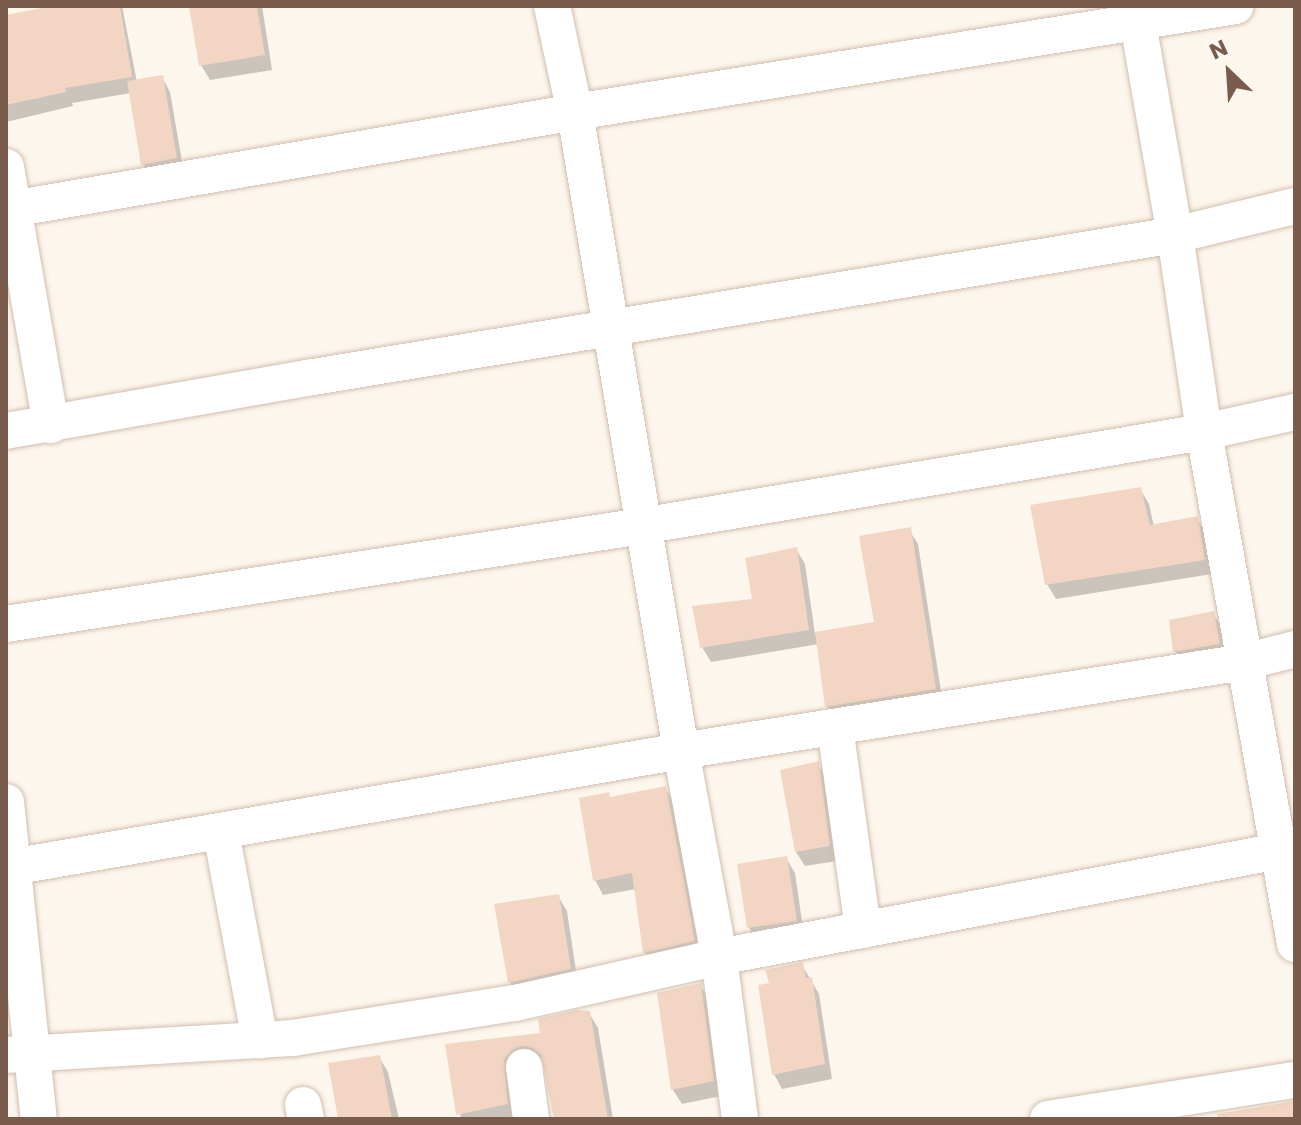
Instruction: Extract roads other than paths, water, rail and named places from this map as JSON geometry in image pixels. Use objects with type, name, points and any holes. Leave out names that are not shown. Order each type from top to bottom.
[{"type":"street","points":[[552,6],[575,112],[642,526],[719,957],[740,1119]]},
{"type":"street","points":[[10,209],[273,167],[575,112],[1236,6]]},
{"type":"street","points":[[1138,23],[1244,662],[1288,849],[1295,944]]},
{"type":"street","points":[[6,167],[10,209],[51,425]]},
{"type":"street","points":[[6,431],[307,378],[609,331],[1175,235],[1295,206]]},
{"type":"street","points":[[6,624],[642,526],[1204,432],[1295,412]]},
{"type":"street","points":[[10,868],[681,751],[1244,662],[1295,649]]},
{"type":"street","points":[[835,727],[863,930]]},
{"type":"street","points":[[6,802],[19,1055],[39,1119]]},
{"type":"street","points":[[221,832],[260,1040]]},
{"type":"street","points":[[19,1055],[260,1040],[515,1003],[719,957],[1288,849]]},
{"type":"street","points":[[524,1067],[531,1119]]},
{"type":"street","points":[[1048,1119],[1182,1108],[1295,1080]]}]
